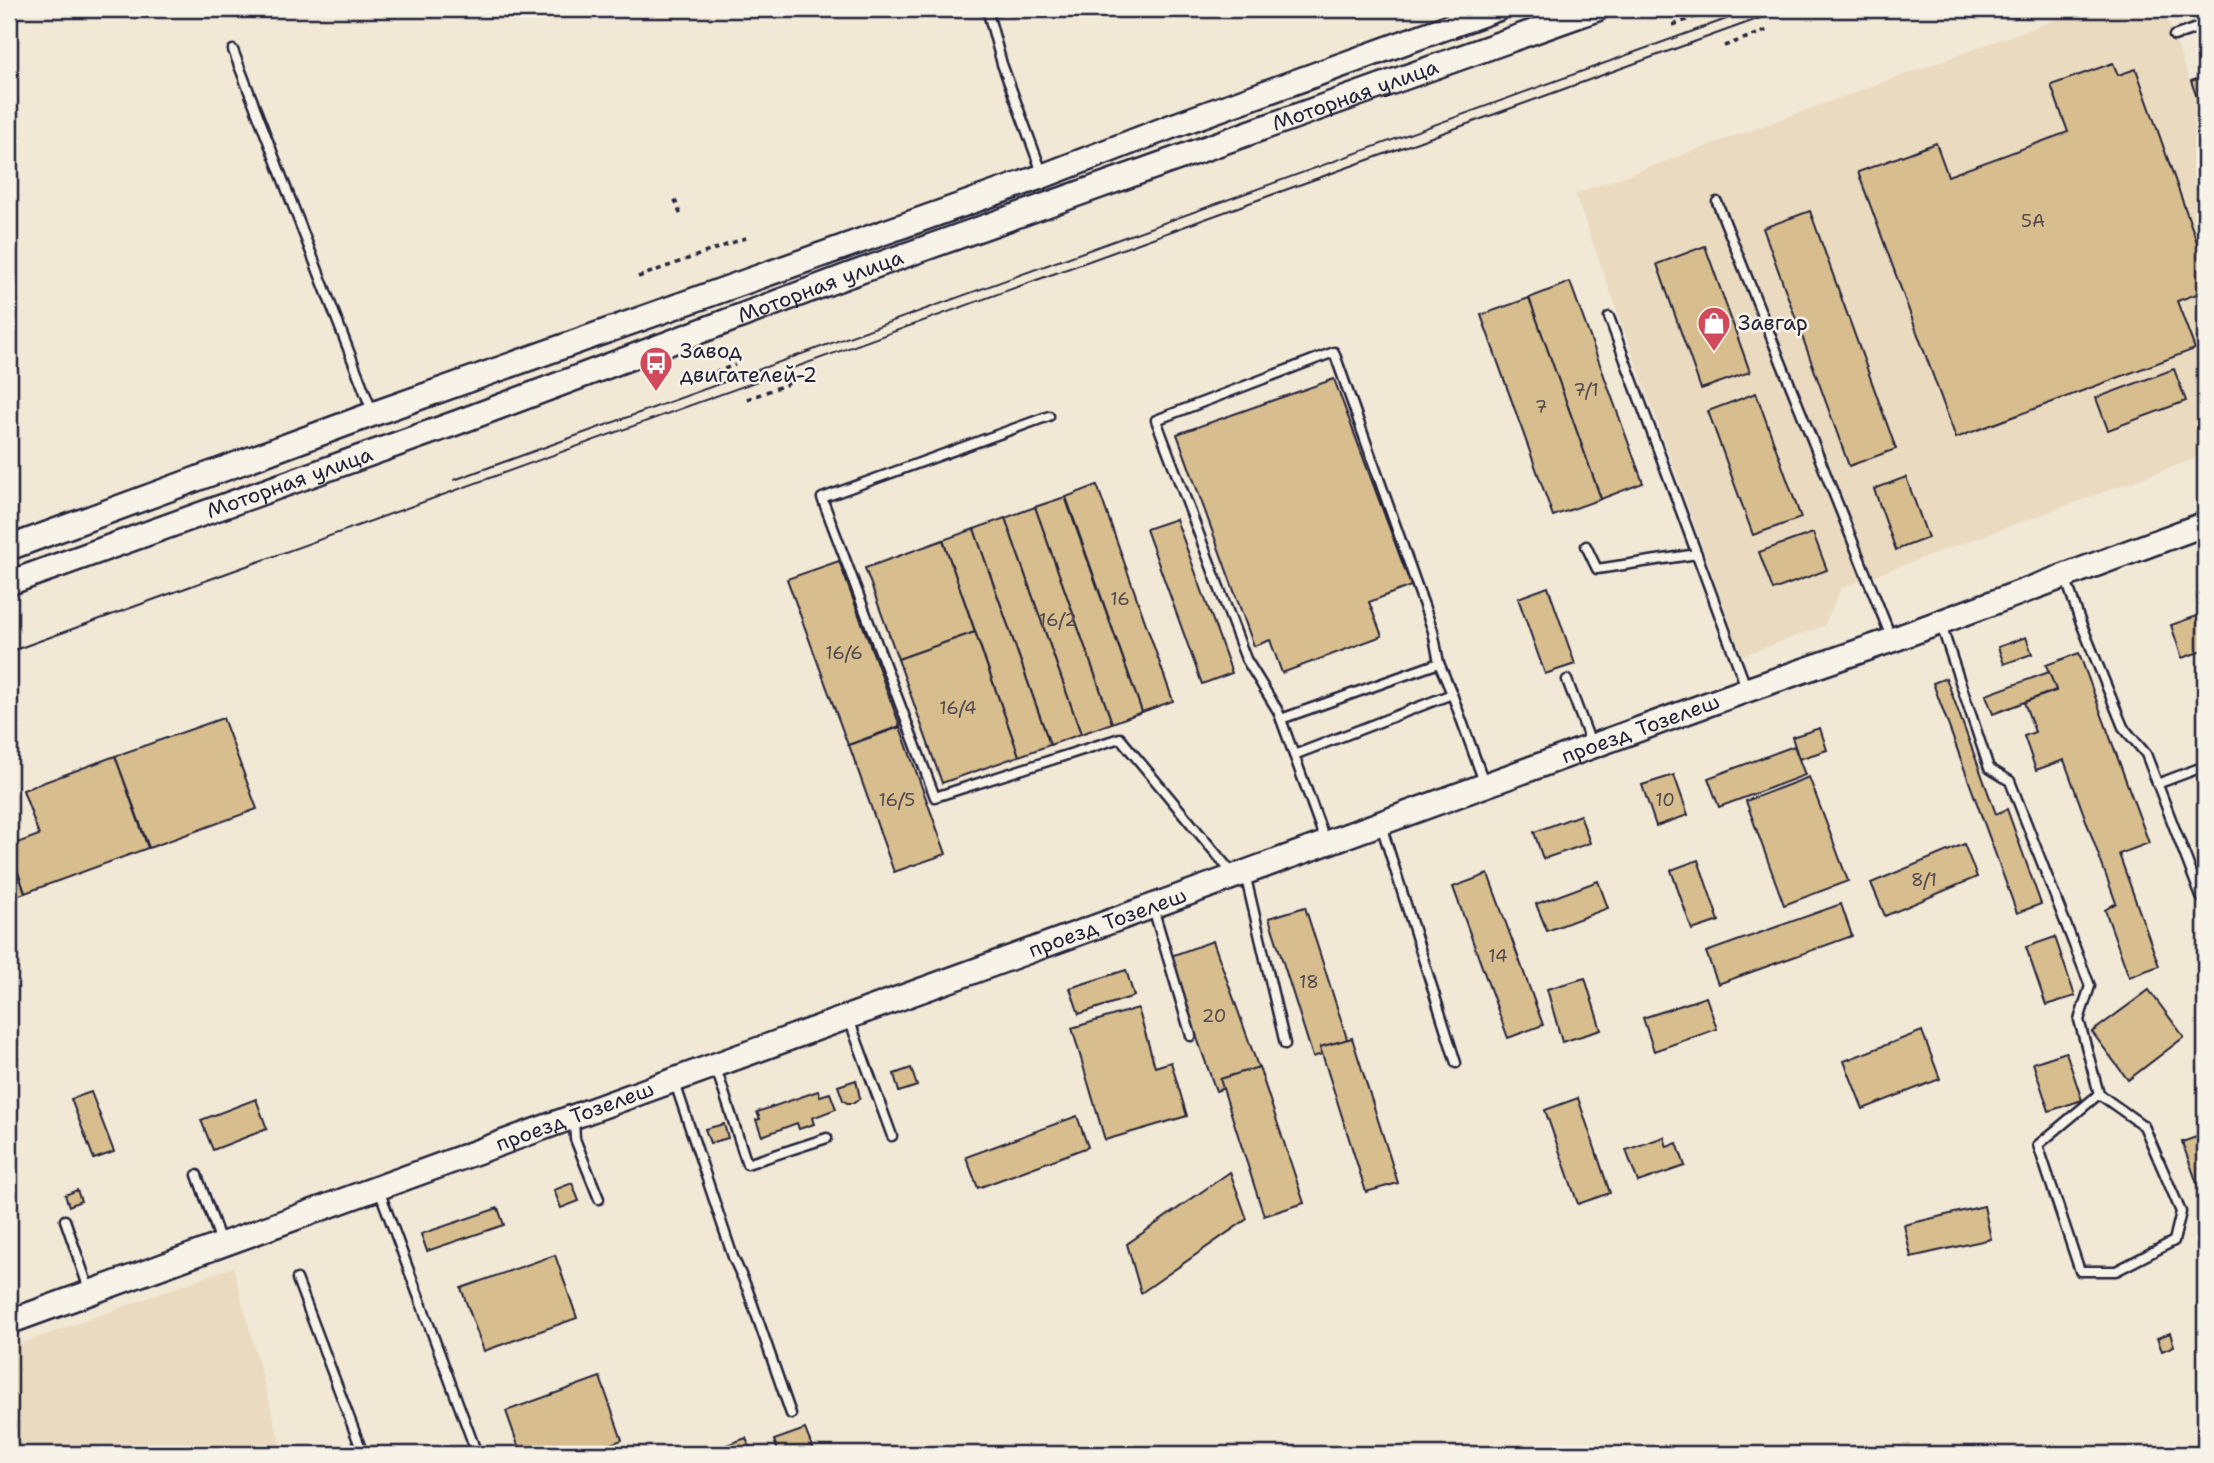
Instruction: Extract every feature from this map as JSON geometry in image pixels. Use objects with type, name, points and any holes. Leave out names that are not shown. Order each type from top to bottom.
[{"type":"main road","name":"Моторная улица","points":[[9,548],[373,414],[1043,176],[1170,127],[1497,9]]},
{"type":"main road","name":"Моторная улица","points":[[9,583],[456,423],[847,276],[1597,9]]},
{"type":"main road","points":[[1170,127],[1181,158]]},
{"type":"main road","points":[[173,487],[166,501],[167,507],[172,514],[184,520]]},
{"type":"main road","points":[[125,505],[140,517],[137,537]]},
{"type":"main road","name":"проезд Тозелеш","points":[[9,1322],[1592,746],[1892,640],[2205,524]]},
{"type":"lane","points":[[987,9],[1002,64],[1043,176]]},
{"type":"lane","points":[[2174,36],[2205,24]]},
{"type":"lane","points":[[233,50],[373,414]]},
{"type":"lane","points":[[286,187],[296,183]]},
{"type":"lane","points":[[1717,202],[1892,640]]},
{"type":"lane","points":[[309,247],[319,244]]},
{"type":"lane","points":[[1609,317],[1747,690]]},
{"type":"lane","points":[[1326,843],[1281,719],[1246,659],[1156,420],[1334,352],[1433,631],[1439,663],[1485,785]]},
{"type":"lane","points":[[1049,416],[822,498],[935,797],[1120,738],[1240,874],[1285,1044]]},
{"type":"lane","points":[[1587,546],[1597,569],[1697,554]]},
{"type":"lane","points":[[2065,576],[2123,727],[2146,754],[2201,897],[2205,895]]},
{"type":"lane","points":[[1940,622],[1989,768],[2010,781],[2090,986],[2079,1020],[2099,1094],[2144,1126],[2181,1212],[2174,1241],[2116,1271],[2080,1271],[2038,1145],[2099,1094]]},
{"type":"lane","points":[[1281,719],[1439,663]]},
{"type":"lane","points":[[1567,680],[1592,746]]},
{"type":"lane","points":[[1294,755],[1452,694]]},
{"type":"lane","points":[[2157,784],[2205,766]]},
{"type":"lane","points":[[1381,823],[1457,1063]]},
{"type":"lane","points":[[1152,906],[1191,1036]]},
{"type":"lane","points":[[848,1017],[892,1136]]},
{"type":"lane","points":[[715,1065],[747,1164],[827,1138]]},
{"type":"lane","points":[[674,1080],[733,1257],[747,1288],[790,1414]]},
{"type":"lane","points":[[574,1116],[575,1139],[599,1199]]},
{"type":"lane","points":[[197,1175],[222,1244]]},
{"type":"lane","points":[[378,1188],[477,1454]]},
{"type":"lane","points":[[65,1220],[90,1292]]},
{"type":"lane","points":[[297,1279],[363,1454]]},
{"type":"path","points":[[1673,25],[1712,11]]},
{"type":"path","points":[[1724,46],[1771,29]]},
{"type":"path","points":[[676,201],[681,216]]},
{"type":"path","points":[[638,277],[751,236]]},
{"type":"path","points":[[696,379],[735,365]]},
{"type":"path","points":[[747,399],[793,382]]},
{"type":"shaded area","points":[[2085,9],[2164,9],[2205,123],[2205,455],[1841,588],[1824,626],[1742,656],[1575,194]]},
{"type":"shaded area","points":[[233,1267],[283,1454],[9,1454],[9,1348]]},
{"type":"building","points":[[2113,63],[2118,75],[2136,69],[2205,265],[2205,291],[2177,301],[2195,349],[1956,438],[1858,172],[1936,143],[1948,176],[2068,132],[2051,85]]},
{"type":"building","points":[[2205,76],[2205,120],[2191,81]]},
{"type":"building","points":[[1810,211],[1896,449],[1849,466],[1763,228]]},
{"type":"building","points":[[1705,246],[1750,372],[1701,389],[1657,264]]},
{"type":"building","points":[[1570,282],[1643,483],[1601,499],[1529,298]]},
{"type":"building","points":[[1529,298],[1601,499],[1553,516],[1481,315]]},
{"type":"building","points":[[2174,369],[2186,401],[2108,430],[2096,398]]},
{"type":"building","points":[[1334,379],[1411,586],[1369,602],[1382,636],[1282,673],[1270,640],[1254,646],[1177,434]]},
{"type":"building","points":[[1756,393],[1801,518],[1753,535],[1708,411]]},
{"type":"building","points":[[1906,477],[1928,538],[1896,550],[1874,489]]},
{"type":"building","points":[[1097,485],[1173,701],[1142,712],[1066,497]]},
{"type":"building","points":[[1065,497],[1142,712],[1112,723],[1035,507]]},
{"type":"building","points":[[1035,507],[1112,723],[1081,734],[1005,518]]},
{"type":"building","points":[[1005,518],[1081,734],[1050,745],[974,529]]},
{"type":"building","points":[[1176,519],[1232,673],[1202,684],[1146,529]]},
{"type":"building","points":[[974,529],[1050,745],[1019,756],[943,540]]},
{"type":"building","points":[[1813,533],[1827,570],[1773,590],[1759,552]]},
{"type":"building","points":[[943,540],[975,632],[898,659],[865,568]]},
{"type":"building","points":[[839,561],[900,726],[848,745],[787,579]]},
{"type":"building","points":[[1548,587],[1575,664],[1545,674],[1518,598]]},
{"type":"building","points":[[2205,594],[2205,650],[2182,658],[2171,625],[2203,614],[2197,597]]},
{"type":"building","points":[[975,632],[1019,756],[942,783],[898,659]]},
{"type":"building","points":[[2026,637],[2032,654],[2004,664],[1998,647]]},
{"type":"building","points":[[2079,653],[2149,843],[2119,854],[2159,966],[2129,977],[2105,910],[2116,903],[2064,760],[2036,770],[2024,736],[2035,732],[2024,702],[2056,691],[2046,665]]},
{"type":"building","points":[[2049,672],[2056,690],[1993,714],[1986,695]]},
{"type":"building","points":[[1946,678],[1996,814],[2007,809],[2041,904],[2017,913],[1933,683]]},
{"type":"building","points":[[223,718],[257,809],[149,848],[115,756]]},
{"type":"building","points":[[900,727],[946,854],[894,872],[849,745]]},
{"type":"building","points":[[1820,728],[1827,750],[1799,759],[1792,737]]},
{"type":"building","points":[[1794,746],[1805,775],[1719,807],[1708,778]]},
{"type":"building","points":[[115,756],[148,848],[25,893],[9,846],[39,835],[23,790]]},
{"type":"building","points":[[1674,775],[1688,815],[1656,826],[1642,785]]},
{"type":"building","points":[[1809,777],[1848,881],[1784,905],[1746,801]]},
{"type":"building","points":[[1580,815],[1590,843],[1543,859],[1534,832]]},
{"type":"building","points":[[1964,844],[1977,877],[1885,916],[1871,883]]},
{"type":"building","points":[[9,846],[25,893],[9,899]]},
{"type":"building","points":[[1698,860],[1719,921],[1692,930],[1671,870]]},
{"type":"building","points":[[1488,874],[1543,1025],[1508,1038],[1453,887]]},
{"type":"building","points":[[1598,881],[1608,908],[1547,931],[1536,904]]},
{"type":"building","points":[[1841,904],[1852,936],[1718,984],[1706,952]]},
{"type":"building","points":[[1305,907],[1349,1045],[1313,1057],[1269,918]]},
{"type":"building","points":[[2055,937],[2075,996],[2046,1005],[2026,947]]},
{"type":"building","points":[[1213,941],[1261,1075],[1216,1091],[1168,957]]},
{"type":"building","points":[[1126,970],[1134,996],[1079,1014],[1070,988]]},
{"type":"building","points":[[1585,978],[1601,1030],[1562,1042],[1547,989]]},
{"type":"building","points":[[2149,990],[2184,1037],[2128,1080],[2092,1032]]},
{"type":"building","points":[[1706,997],[1717,1029],[1654,1051],[1643,1018]]},
{"type":"building","points":[[1138,1008],[1155,1067],[1171,1062],[1187,1116],[1105,1140],[1072,1028]]},
{"type":"building","points":[[1922,1031],[1940,1079],[1863,1109],[1844,1061]]},
{"type":"building","points":[[1352,1038],[1398,1183],[1366,1192],[1320,1047]]},
{"type":"building","points":[[2066,1052],[2082,1100],[2049,1111],[2033,1063]]},
{"type":"building","points":[[1259,1067],[1304,1203],[1264,1216],[1220,1079]]},
{"type":"building","points":[[911,1068],[917,1086],[899,1092],[894,1074]]},
{"type":"building","points":[[856,1080],[860,1098],[854,1103],[847,1103],[843,1100],[838,1086]]},
{"type":"building","points":[[818,1091],[820,1096],[830,1093],[836,1109],[812,1118],[814,1124],[799,1129],[797,1123],[762,1136],[756,1120],[760,1119],[757,1112]]},
{"type":"building","points":[[91,1092],[114,1152],[94,1159],[71,1099]]},
{"type":"building","points":[[1578,1098],[1610,1193],[1578,1204],[1545,1110]]},
{"type":"building","points":[[256,1099],[267,1129],[213,1150],[201,1120]]},
{"type":"building","points":[[1077,1116],[1088,1147],[978,1188],[966,1157]]},
{"type":"building","points":[[724,1124],[728,1138],[710,1143],[705,1129]]},
{"type":"building","points":[[2205,1134],[2205,1205],[2182,1142]]},
{"type":"building","points":[[1664,1137],[1667,1147],[1677,1143],[1685,1166],[1638,1182],[1626,1150]]},
{"type":"building","points":[[1230,1172],[1247,1219],[1141,1293],[1127,1244]]},
{"type":"building","points":[[572,1183],[579,1201],[561,1208],[554,1190]]},
{"type":"building","points":[[77,1190],[81,1201],[69,1206],[65,1195]]},
{"type":"building","points":[[1984,1206],[1991,1239],[1911,1257],[1904,1225]]},
{"type":"building","points":[[498,1208],[504,1225],[427,1251],[421,1234]]},
{"type":"building","points":[[555,1255],[577,1318],[484,1351],[461,1288]]},
{"type":"building","points":[[2170,1333],[2174,1346],[2162,1351],[2157,1338]]},
{"type":"building","points":[[600,1377],[622,1440],[582,1454],[521,1454],[506,1411]]},
{"type":"building","points":[[805,1429],[815,1454],[779,1454],[774,1440]]},
{"type":"building","points":[[746,1438],[752,1454],[701,1454]]},
{"type":"tram line","points":[[454,480],[1754,9]]},
{"type":"tram line","points":[[9,652],[1785,9]]},
{"type":"place","name":"Завгар","points":[[1714,353]]},
{"type":"place","name":"Завод двигателей-2","points":[[656,393]]}]
